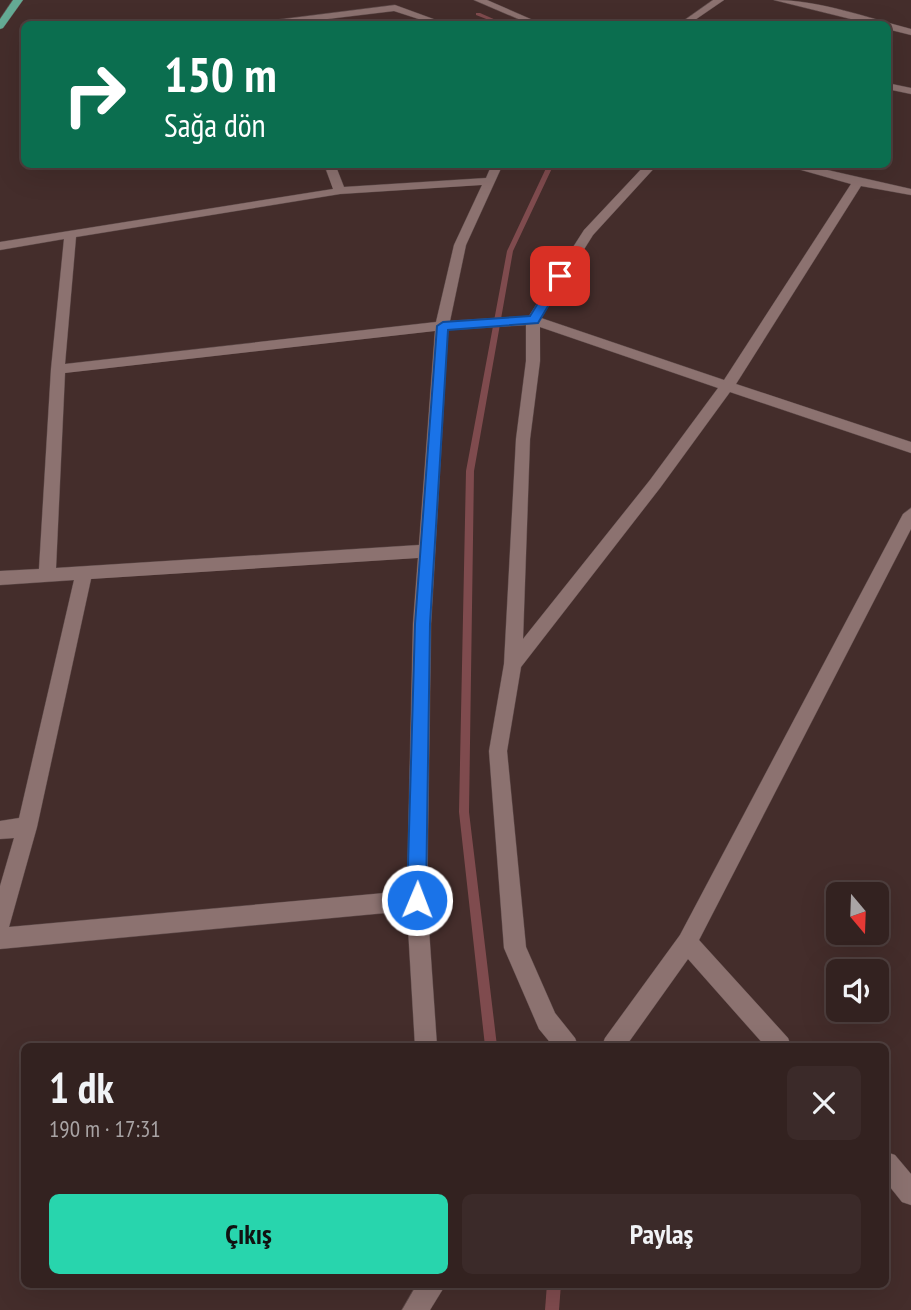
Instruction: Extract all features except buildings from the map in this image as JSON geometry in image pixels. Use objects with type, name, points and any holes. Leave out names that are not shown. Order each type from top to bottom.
[{"type":"main road","points":[[0,9],[7,0]]},
{"type":"main road","points":[[0,26],[18,0]]},
{"type":"street","points":[[380,0],[433,21]]},
{"type":"street","points":[[479,0],[530,21]]},
{"type":"street","points":[[688,21],[719,0]]},
{"type":"street","points":[[779,0],[868,21]]},
{"type":"street","points":[[292,21],[395,8]]},
{"type":"street","points":[[891,27],[911,32]]},
{"type":"street","points":[[891,87],[911,91]]},
{"type":"street","points":[[331,168],[340,191]]},
{"type":"street","points":[[426,1043],[417,900],[422,624],[443,326],[460,245],[496,168]]},
{"type":"street","points":[[565,1043],[547,1021],[515,948],[498,751],[513,664],[523,439],[533,362],[533,320],[587,233],[649,168]]},
{"type":"street","points":[[801,168],[911,192]]},
{"type":"street","points":[[0,246],[340,191],[490,181]]},
{"type":"street","points":[[513,664],[647,495],[728,385],[858,182]]},
{"type":"street","points":[[47,575],[58,369],[69,235]]},
{"type":"street","points":[[58,369],[443,326],[533,320],[911,448]]},
{"type":"street","points":[[615,1043],[687,942],[911,514]]},
{"type":"street","points":[[0,578],[427,551]]},
{"type":"street","points":[[0,922],[27,827],[84,573]]},
{"type":"street","points":[[0,830],[27,827]]},
{"type":"street","points":[[0,938],[417,900]]},
{"type":"street","points":[[687,942],[777,1043]]},
{"type":"street","points":[[889,1167],[911,1193]]},
{"type":"street","points":[[415,1310],[430,1288]]},
{"type":"waterway","points":[[478,14],[495,21]]},
{"type":"waterway","points":[[491,1043],[464,812],[470,471],[510,251],[549,168]]},
{"type":"waterway","points":[[552,1310],[554,1288]]},
{"type":"route","points":[[417,900],[422,624],[443,326],[533,320],[560,276]]}]
